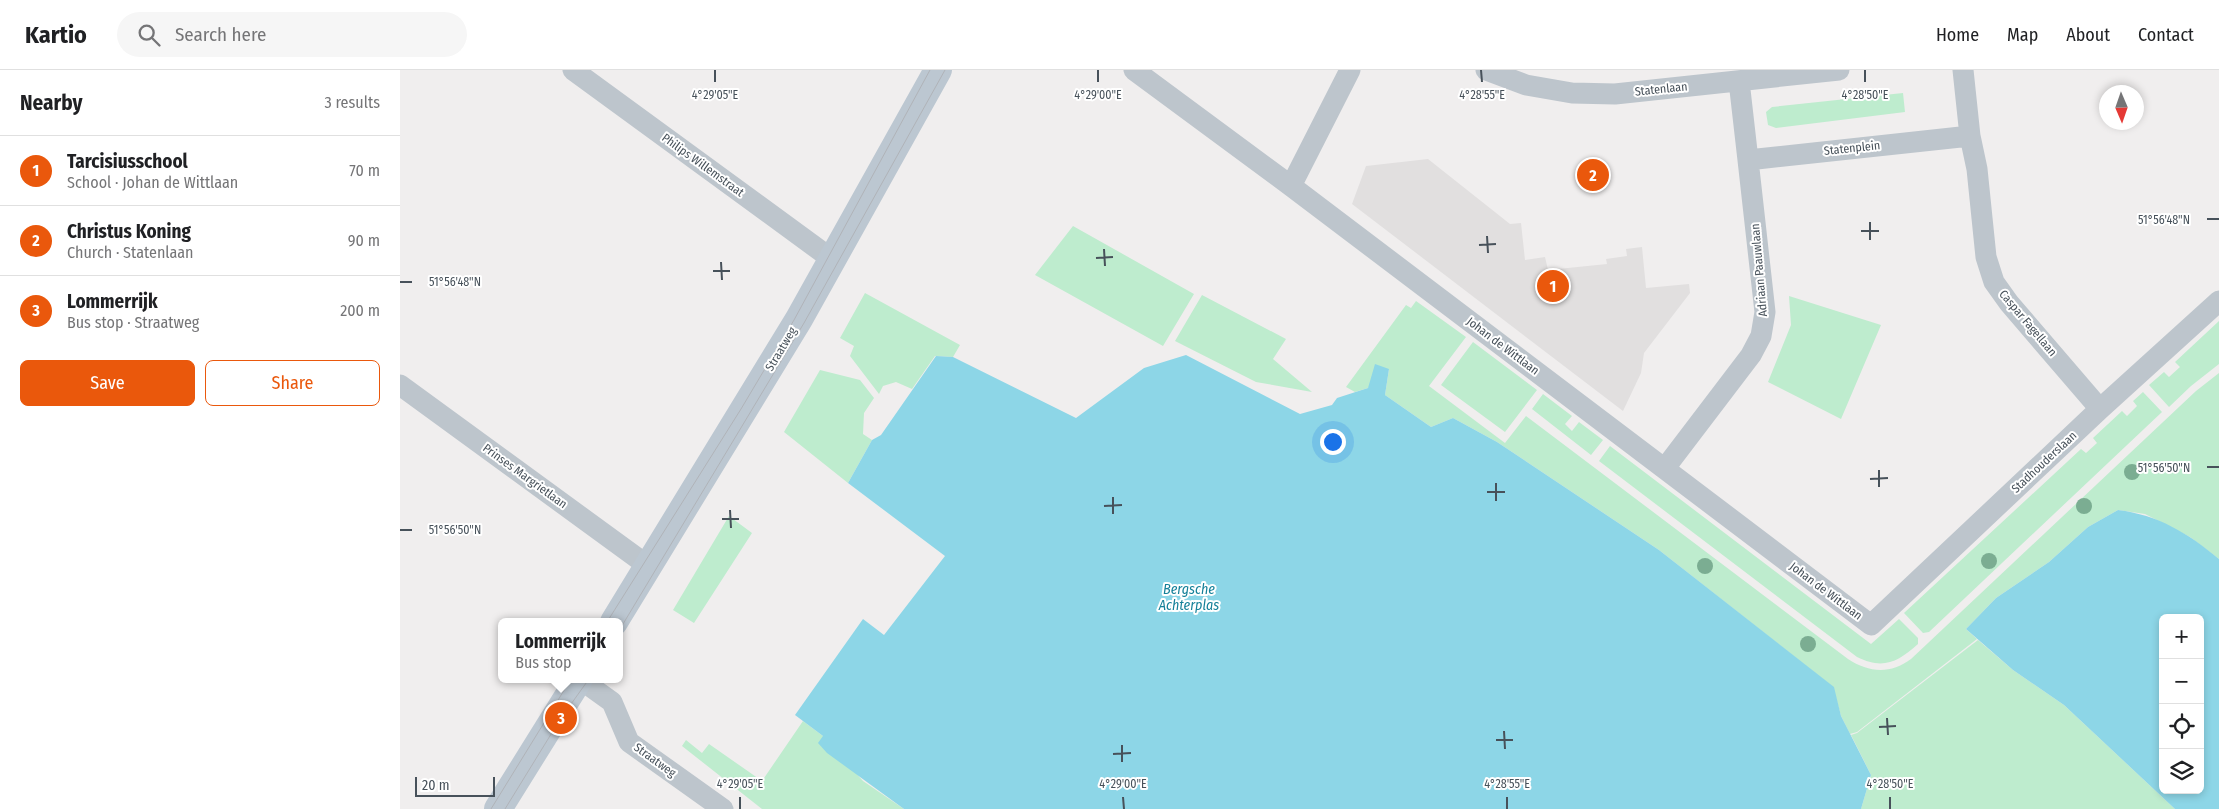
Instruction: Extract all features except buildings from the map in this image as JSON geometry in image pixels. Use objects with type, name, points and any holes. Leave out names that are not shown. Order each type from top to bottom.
[{"type":"street","name":"Philips Willemstraat","points":[[572,70],[833,260]]},
{"type":"street","name":"Straatweg","points":[[616,618],[833,260],[938,70]]},
{"type":"street","name":"Johan de Wittlaan","points":[[1134,70],[1291,186],[1871,625]]},
{"type":"street","points":[[1291,186],[1350,70]]},
{"type":"street","name":"Statenlaan","points":[[1486,70],[1526,85],[1572,93],[1615,94],[1839,70]]},
{"type":"street","points":[[1963,70],[1970,136]]},
{"type":"street","points":[[1739,81],[1748,160]]},
{"type":"street","name":"Statenplein","points":[[1748,160],[1970,136]]},
{"type":"street","name":"Caspar Fagellaan","points":[[1970,136],[1977,169],[1986,257],[1994,282],[2009,303],[2100,409]]},
{"type":"street","name":"Adriaan Paauwlaan","points":[[1665,468],[1751,355],[1761,336],[1765,312],[1748,160]]},
{"type":"street","name":"Stadhouderslaan","points":[[1871,625],[2100,409],[2219,301]]},
{"type":"street","name":"Prinses Margrietlaan","points":[[400,385],[644,563],[646,570]]},
{"type":"street","name":"Straatweg","points":[[498,809],[577,683]]},
{"type":"street","name":"Straatweg","points":[[586,683],[612,702],[630,742],[723,809]]},
{"type":"shaded area","points":[[1428,159],[1510,224],[1521,223],[1525,260],[1545,257],[1548,270],[1607,264],[1606,259],[1627,256],[1626,249],[1642,247],[1646,288],[1689,284],[1690,293],[1644,353],[1641,373],[1623,411],[1352,204],[1366,166]]},
{"type":"green space","points":[[1903,93],[1905,112],[1776,128],[1768,125],[1766,112],[1772,107]]},
{"type":"green space","points":[[1073,226],[1194,294],[1163,346],[1035,275]]},
{"type":"green space","points":[[865,293],[960,345],[953,357],[935,356],[912,389],[896,382],[883,386],[879,394],[850,356],[854,346],[840,338]]},
{"type":"green space","points":[[1202,295],[1286,339],[1273,359],[1312,392],[1256,382],[1175,341]]},
{"type":"green space","points":[[1789,296],[1881,325],[1841,419],[1768,382],[1791,325]]},
{"type":"green space","points":[[1416,301],[1466,337],[1429,386],[1505,443],[1526,416],[1848,659],[1864,667],[1880,670],[1888,669],[1911,659],[2196,391],[2219,373],[2219,559],[2190,537],[2145,514],[2118,510],[2088,527],[2049,562],[1996,598],[1966,629],[1977,639],[1857,732],[1850,734],[1841,716],[1833,687],[1659,550],[1497,442],[1453,418],[1431,427],[1385,395],[1389,369],[1368,388],[1355,392],[1346,387],[1406,305],[1411,308]]},
{"type":"green space","points":[[2219,321],[2219,364],[2191,386],[2169,407],[2149,385],[2164,372],[2169,377],[2180,367],[2175,362]]},
{"type":"green space","points":[[1473,342],[1537,390],[1505,432],[1441,385]]},
{"type":"green space","points":[[820,370],[860,380],[874,398],[864,413],[863,434],[872,440],[848,483],[784,432]]},
{"type":"green space","points":[[2143,392],[2162,412],[1929,632],[1923,633],[1904,613],[2081,449],[2086,453],[2097,443],[2093,438],[2122,411],[2127,416],[2137,406],[2133,401]]},
{"type":"green space","points":[[1543,394],[1572,416],[1565,424],[1572,431],[1579,422],[1603,440],[1591,455],[1532,409]]},
{"type":"green space","points":[[1610,446],[1871,644],[1899,619],[1918,638],[1918,644],[1904,655],[1890,662],[1875,663],[1857,657],[1599,461]]},
{"type":"green space","points":[[729,516],[752,533],[694,623],[673,610]]},
{"type":"green space","points":[[1978,640],[2013,670],[2064,705],[2175,809],[1861,809],[1871,775],[1851,735],[1857,733]]},
{"type":"green space","points":[[803,721],[823,736],[863,781],[904,809],[762,809],[682,746],[686,740],[702,753],[709,744],[762,781]]},
{"type":"water","name":"Bergsche Achterplas","points":[[1186,355],[1300,414],[1332,405],[1337,398],[1368,388],[1375,364],[1389,369],[1385,395],[1431,427],[1453,418],[1497,442],[1659,550],[1834,687],[1841,716],[1871,775],[1861,809],[904,809],[827,753],[818,743],[823,736],[795,715],[863,619],[884,635],[945,556],[848,483],[872,440],[881,435],[936,356],[953,357],[1076,418],[1144,368]]},
{"type":"water","points":[[2118,510],[2146,516],[2172,527],[2196,541],[2219,559],[2219,809],[2175,809],[2064,705],[2013,670],[1966,629],[1996,598],[2049,562],[2088,527]]},
{"type":"tram line","points":[[610,618],[741,409],[794,320],[930,70]]},
{"type":"tram line","points":[[623,624],[804,323],[945,70]]},
{"type":"tram line","points":[[491,809],[569,683]]},
{"type":"tram line","points":[[505,809],[561,718],[586,683]]},
{"type":"place","name":"Christus Koning","points":[[1593,175]]},
{"type":"place","name":"Tarcisiusschool","points":[[1553,286]]},
{"type":"place","name":"Lommerrijk","points":[[561,718]]}]
